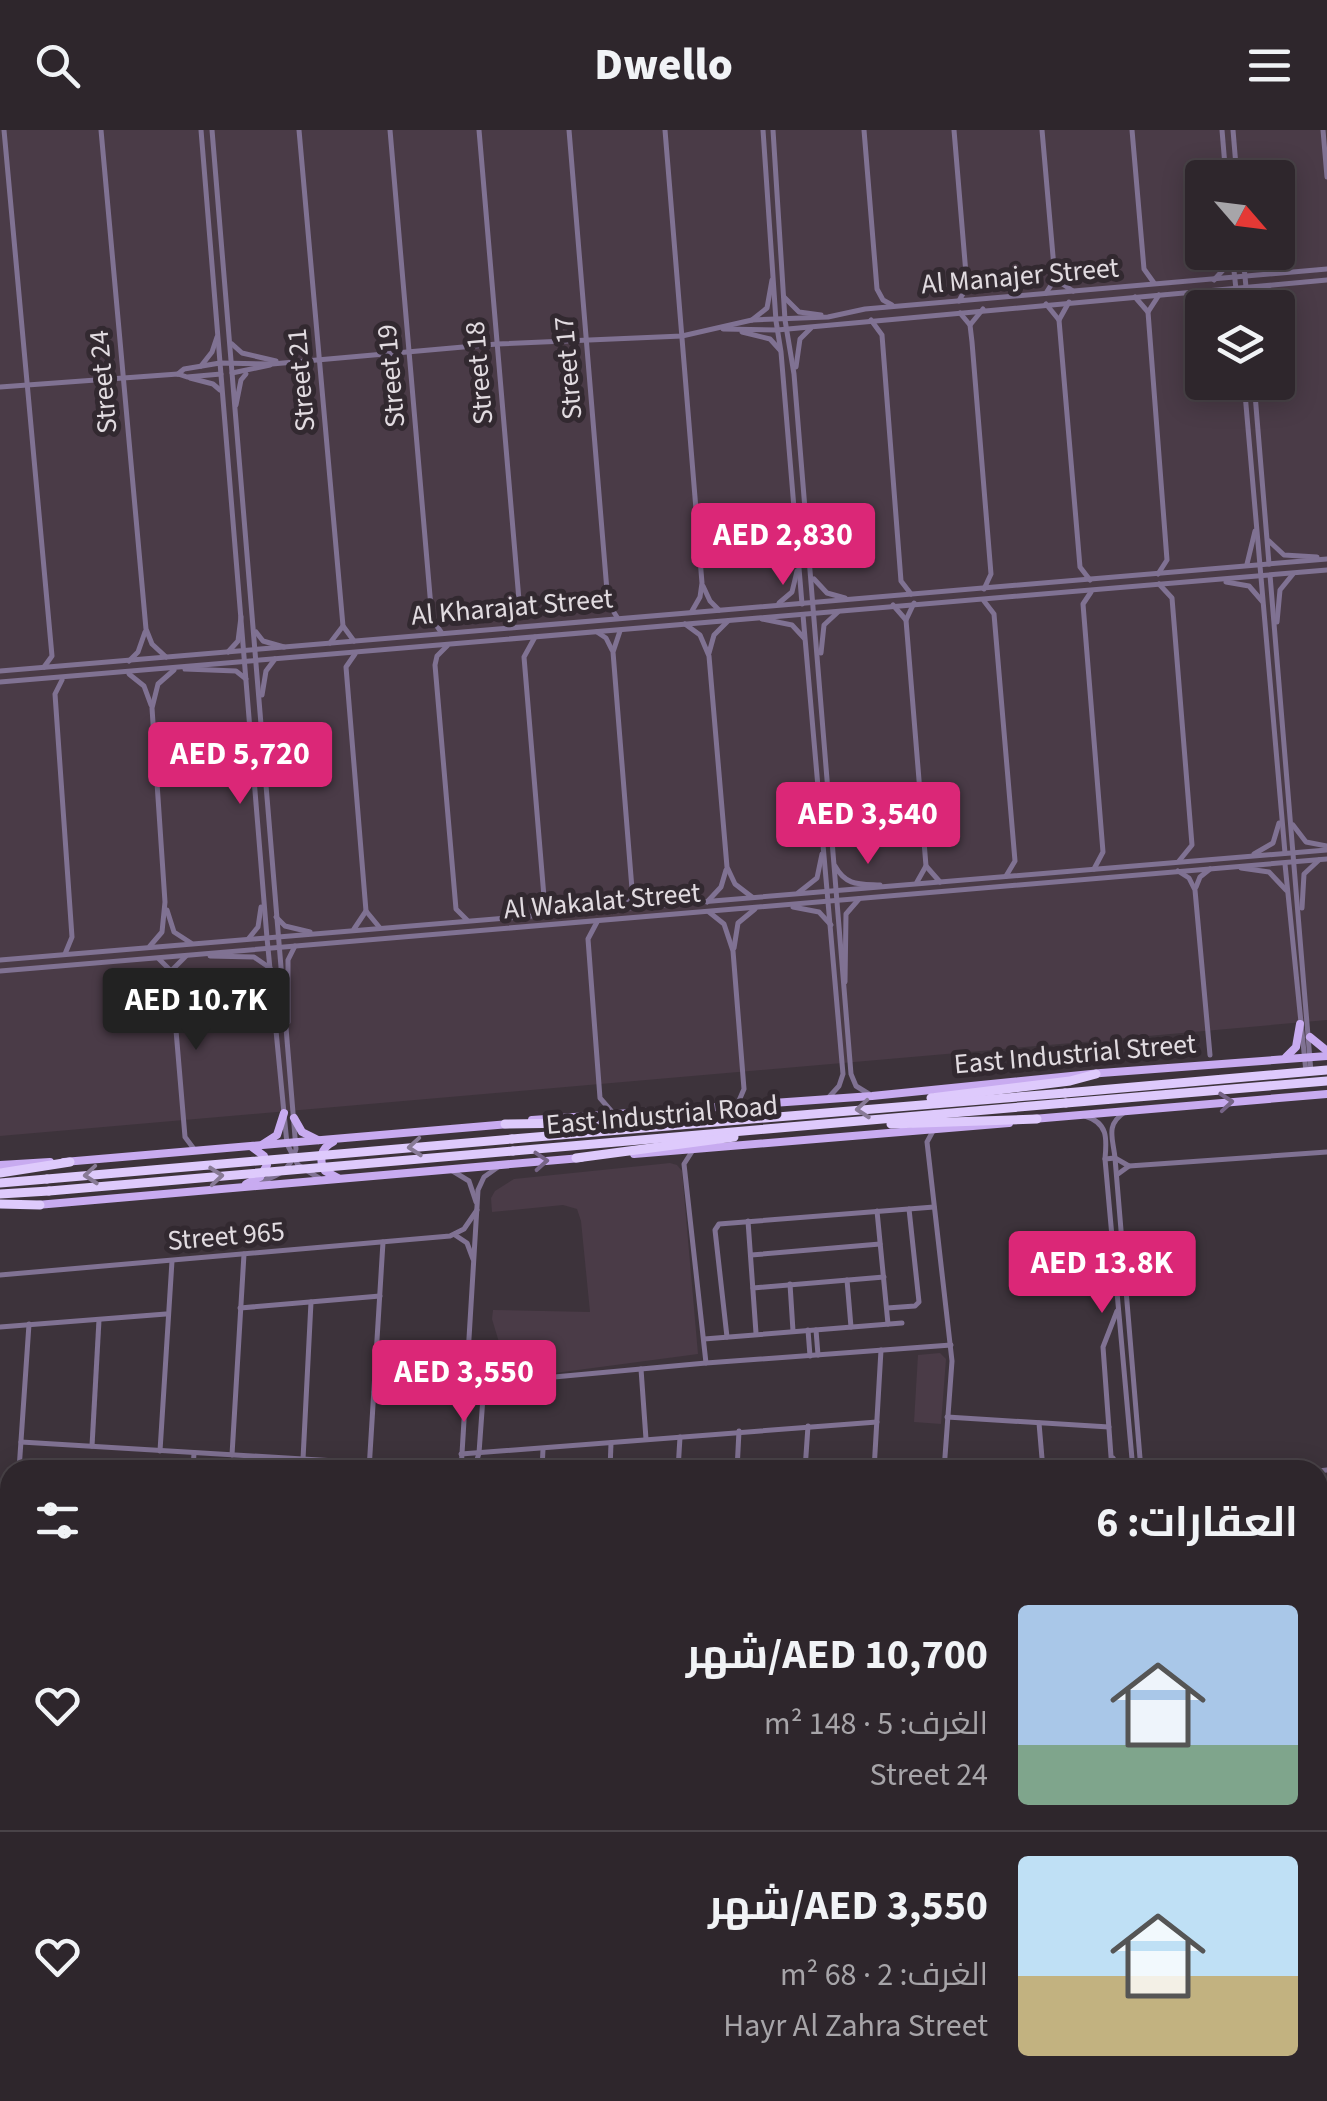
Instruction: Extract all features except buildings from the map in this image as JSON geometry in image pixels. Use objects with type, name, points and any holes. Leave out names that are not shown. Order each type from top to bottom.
[{"type":"highway","name":"East Industrial Road","points":[[0,1194],[833,1124],[1327,1070]]},
{"type":"highway","points":[[910,1105],[956,1094],[1070,1081],[1096,1074]]},
{"type":"highway","name":"East Industrial Road","points":[[0,1183],[910,1105],[1327,1081]]},
{"type":"highway","points":[[833,1124],[1037,1119]]},
{"type":"highway","points":[[505,1124],[680,1123]]},
{"type":"highway","points":[[576,1158],[766,1129]]},
{"type":"highway","points":[[0,1173],[70,1162]]},
{"type":"highway","points":[[0,1206],[40,1204]]},
{"type":"main road","points":[[1277,1060],[1294,1051],[1300,1024]]},
{"type":"main road","points":[[1310,1036],[1327,1053]]},
{"type":"main road","name":"East Industrial Street","points":[[827,1099],[1308,1058],[1327,1053]]},
{"type":"main road","points":[[1264,1061],[1278,1077],[1276,1089],[1266,1098]]},
{"type":"main road","points":[[1037,1119],[1327,1092]]},
{"type":"main road","name":"East Industrial Road","points":[[0,1165],[827,1099]]},
{"type":"main road","points":[[240,1187],[260,1177],[266,1169],[266,1158],[252,1147],[274,1138],[284,1113]]},
{"type":"main road","points":[[294,1118],[302,1132],[322,1141]]},
{"type":"main road","name":"East Industrial Road","points":[[40,1204],[106,1202],[447,1168],[1037,1119]]},
{"type":"main road","points":[[339,1178],[325,1171],[321,1156],[330,1144],[342,1139]]},
{"type":"street","points":[[4,130],[52,656],[66,668]]},
{"type":"street","name":"Street 24","points":[[101,130],[146,630]]},
{"type":"street","points":[[202,130],[284,1113],[294,1159],[309,1173],[326,1180]]},
{"type":"street","points":[[212,130],[294,1118],[291,1144]]},
{"type":"street","name":"Street 21","points":[[299,130],[343,626]]},
{"type":"street","name":"Street 19","points":[[390,130],[432,619]]},
{"type":"street","name":"Street 18","points":[[478,130],[520,612]]},
{"type":"street","name":"Street 17","points":[[568,130],[608,604]]},
{"type":"street","points":[[665,130],[702,584],[698,602],[690,613]]},
{"type":"street","points":[[763,130],[776,321],[823,841],[844,985],[851,1074],[856,1086],[872,1096]]},
{"type":"street","points":[[772,130],[785,320],[794,374],[819,661],[834,863],[832,892]]},
{"type":"street","points":[[864,130],[878,289],[884,300],[894,306]]},
{"type":"street","points":[[954,130],[967,286],[959,301]]},
{"type":"street","points":[[1042,130],[1055,279],[1044,295]]},
{"type":"street","points":[[1132,130],[1144,269],[1155,284]]},
{"type":"street","points":[[1222,130],[1224,160]]},
{"type":"street","points":[[1233,130],[1236,160]]},
{"type":"street","points":[[1323,130],[1327,177]]},
{"type":"street","points":[[752,320],[767,308],[774,267]]},
{"type":"street","name":"Al Manajer Street","points":[[0,387],[178,374],[231,362],[284,364],[496,344],[682,336],[752,320],[828,317],[865,308],[1325,267]]},
{"type":"street","points":[[1134,286],[1144,269]]},
{"type":"street","points":[[1212,280],[1223,270]]},
{"type":"street","points":[[1233,270],[1236,289]]},
{"type":"street","points":[[1245,270],[1246,288]]},
{"type":"street","points":[[1280,270],[1292,272]]},
{"type":"street","points":[[1055,279],[1075,292]]},
{"type":"street","name":"Al Manajer Street","points":[[1226,290],[1325,282]]},
{"type":"street","points":[[1265,290],[1271,285]]},
{"type":"street","points":[[967,286],[979,300]]},
{"type":"street","points":[[865,308],[878,289]]},
{"type":"street","name":"Al Manajer Street","points":[[717,328],[777,330],[1185,294]]},
{"type":"street","points":[[1148,312],[1159,295]]},
{"type":"street","points":[[784,296],[798,312],[828,317]]},
{"type":"street","points":[[1135,297],[1148,312],[1168,560],[1158,574]]},
{"type":"street","points":[[1069,302],[1059,320],[1080,567],[1090,580]]},
{"type":"street","points":[[1046,304],[1059,320]]},
{"type":"street","points":[[970,325],[983,310]]},
{"type":"street","points":[[959,312],[970,325],[991,574],[984,588]]},
{"type":"street","points":[[882,335],[893,317]]},
{"type":"street","points":[[871,320],[882,335],[901,581],[912,594]]},
{"type":"street","points":[[794,374],[802,334],[820,324]]},
{"type":"street","points":[[734,330],[770,339],[781,352]]},
{"type":"street","points":[[200,366],[212,352],[218,334]]},
{"type":"street","points":[[229,336],[236,350],[284,364]]},
{"type":"street","name":"Al Manajer Street","points":[[178,374],[187,377],[251,371],[272,364]]},
{"type":"street","points":[[234,413],[242,380],[251,371]]},
{"type":"street","points":[[187,377],[213,384],[223,393]]},
{"type":"street","points":[[1246,400],[1300,1024],[1308,1058]]},
{"type":"street","points":[[1256,400],[1310,1036],[1308,1078]]},
{"type":"street","points":[[1245,566],[1252,555],[1256,524]]},
{"type":"street","points":[[1268,539],[1284,554],[1326,559]]},
{"type":"street","name":"Al Kharajat Street","points":[[0,671],[1326,559]]},
{"type":"street","points":[[1168,560],[1180,572]]},
{"type":"street","points":[[769,607],[790,596],[798,563]]},
{"type":"street","points":[[1071,582],[1080,567]]},
{"type":"street","name":"Al Kharajat Street","points":[[0,682],[1327,570]]},
{"type":"street","points":[[1275,630],[1280,590],[1294,573]]},
{"type":"street","points":[[811,574],[826,593],[853,599]]},
{"type":"street","points":[[991,574],[1004,587]]},
{"type":"street","points":[[1218,580],[1249,586],[1264,604]]},
{"type":"street","points":[[891,596],[901,581]]},
{"type":"street","points":[[1172,598],[1182,582]]},
{"type":"street","points":[[702,584],[712,604],[722,611]]},
{"type":"street","points":[[1160,584],[1172,598],[1192,845],[1179,862]]},
{"type":"street","points":[[1092,590],[1083,604],[1102,852],[1094,869]]},
{"type":"street","points":[[1072,592],[1083,604]]},
{"type":"street","points":[[1002,598],[994,614],[1015,861],[1026,874]]},
{"type":"street","points":[[983,600],[994,614]]},
{"type":"street","points":[[914,603],[906,620],[926,866],[940,882]]},
{"type":"street","points":[[600,620],[608,604],[619,619]]},
{"type":"street","points":[[893,605],[906,620]]},
{"type":"street","points":[[225,654],[236,645],[242,610]]},
{"type":"street","points":[[819,661],[824,624],[840,610]]},
{"type":"street","points":[[510,628],[520,612],[536,626]]},
{"type":"street","points":[[754,618],[792,625],[807,642]]},
{"type":"street","points":[[422,635],[432,619],[442,633]]},
{"type":"street","points":[[707,902],[721,887],[727,867],[709,656],[714,634],[730,620]]},
{"type":"street","points":[[253,624],[262,640],[292,648]]},
{"type":"street","points":[[685,624],[700,635],[709,656]]},
{"type":"street","points":[[330,642],[343,626],[354,641]]},
{"type":"street","points":[[146,630],[152,644],[170,659]]},
{"type":"street","points":[[127,663],[138,652],[146,630]]},
{"type":"street","points":[[613,652],[622,630]]},
{"type":"street","points":[[596,632],[608,641],[613,652],[632,889],[628,902],[618,910]]},
{"type":"street","points":[[534,637],[524,656],[544,897],[553,910],[562,914]]},
{"type":"street","points":[[510,639],[524,656]]},
{"type":"street","points":[[435,665],[439,653],[450,644]]},
{"type":"street","points":[[416,647],[430,654],[435,665],[456,908],[445,924]]},
{"type":"street","points":[[357,652],[346,667],[366,912],[382,929]]},
{"type":"street","points":[[330,654],[346,667]]},
{"type":"street","points":[[41,669],[52,656]]},
{"type":"street","points":[[261,702],[266,671],[275,659]]},
{"type":"street","points":[[152,708],[158,684],[179,668],[236,671],[248,681]]},
{"type":"street","points":[[126,673],[144,686],[152,708],[165,902],[162,932],[148,948]]},
{"type":"street","points":[[64,678],[55,694],[72,937],[64,955]]},
{"type":"street","points":[[43,679],[55,694]]},
{"type":"street","points":[[1247,857],[1268,848],[1276,838],[1280,805]]},
{"type":"street","points":[[1291,817],[1304,840],[1327,848]]},
{"type":"street","points":[[794,895],[817,878],[823,841]]},
{"type":"street","points":[[1192,845],[1207,858]]},
{"type":"street","name":"Al Wakalat Street","points":[[0,960],[1327,848]]},
{"type":"street","points":[[1102,852],[1114,867]]},
{"type":"street","points":[[1300,920],[1304,874],[1323,860]]},
{"type":"street","name":"Al Wakalat Street","points":[[0,970],[1323,860]]},
{"type":"street","points":[[1006,876],[1015,861]]},
{"type":"street","points":[[834,863],[842,878],[850,883],[891,886]]},
{"type":"street","points":[[914,884],[926,866]]},
{"type":"street","points":[[1233,866],[1269,872],[1289,894]]},
{"type":"street","points":[[727,867],[739,890],[754,898]]},
{"type":"street","points":[[1196,890],[1200,877],[1213,868]]},
{"type":"street","points":[[1178,871],[1190,878],[1196,890],[1210,1055]]},
{"type":"street","points":[[632,889],[650,907]]},
{"type":"street","points":[[247,940],[258,927],[263,894]]},
{"type":"street","points":[[534,916],[544,897]]},
{"type":"street","points":[[844,985],[846,914],[860,898]]},
{"type":"street","points":[[827,1099],[836,1092],[843,1074],[831,925],[833,900]]},
{"type":"street","points":[[165,902],[174,932],[196,944]]},
{"type":"street","points":[[786,906],[819,912],[831,925]]},
{"type":"street","points":[[456,908],[470,922]]},
{"type":"street","points":[[733,951],[738,923],[756,908]]},
{"type":"street","points":[[351,932],[366,912]]},
{"type":"street","points":[[708,912],[724,924],[733,951],[744,1088],[741,1099],[731,1107]]},
{"type":"street","points":[[275,915],[285,926],[318,934]]},
{"type":"street","points":[[597,922],[588,940],[600,1098],[616,1115]]},
{"type":"street","points":[[575,924],[588,940]]},
{"type":"street","points":[[72,937],[85,954]]},
{"type":"street","points":[[287,1030],[288,960],[295,946]]},
{"type":"street","points":[[198,954],[254,956],[270,968]]},
{"type":"street","points":[[172,972],[186,956]]},
{"type":"street","points":[[157,958],[172,972],[185,1137],[197,1151]]},
{"type":"street","points":[[1308,1078],[1327,1092]]},
{"type":"street","points":[[1284,1097],[1308,1078]]},
{"type":"street","points":[[744,1088],[751,1100],[763,1104]]},
{"type":"street","points":[[588,1116],[600,1098]]},
{"type":"street","points":[[1128,1110],[1111,1127],[1136,1460]]},
{"type":"street","points":[[1078,1114],[1095,1119],[1104,1129],[1136,1460]]},
{"type":"street","points":[[938,1129],[928,1142],[951,1346],[945,1460]]},
{"type":"street","points":[[913,1130],[928,1142]]},
{"type":"street","points":[[171,1153],[185,1137]]},
{"type":"street","points":[[694,1149],[684,1161],[706,1362]]},
{"type":"street","points":[[669,1152],[684,1161]]},
{"type":"street","points":[[1116,1176],[1129,1166],[1327,1152]]},
{"type":"street","points":[[1105,1159],[1115,1158],[1129,1166]]},
{"type":"street","points":[[240,1187],[277,1176],[294,1159]]},
{"type":"street","points":[[462,1460],[477,1207],[482,1179],[503,1164]]},
{"type":"street","points":[[447,1168],[468,1178],[477,1207],[466,1227],[454,1235],[466,1242],[474,1264]]},
{"type":"street","points":[[727,1337],[716,1228],[720,1224],[934,1207]]},
{"type":"street","points":[[887,1308],[919,1303],[909,1209]]},
{"type":"street","points":[[877,1211],[888,1324]]},
{"type":"street","points":[[748,1221],[756,1334]]},
{"type":"street","name":"Street 965","points":[[0,1274],[454,1235]]},
{"type":"street","points":[[369,1460],[383,1242]]},
{"type":"street","points":[[751,1255],[880,1244]]},
{"type":"street","points":[[232,1455],[244,1254]]},
{"type":"street","points":[[160,1451],[172,1260]]},
{"type":"street","points":[[753,1288],[884,1277]]},
{"type":"street","points":[[847,1280],[851,1327]]},
{"type":"street","points":[[790,1284],[793,1332]]},
{"type":"street","points":[[240,1308],[380,1296]]},
{"type":"street","points":[[303,1459],[311,1302]]},
{"type":"street","points":[[1111,1460],[1103,1347],[1119,1304]]},
{"type":"street","points":[[0,1327],[168,1314]]},
{"type":"street","points":[[92,1446],[99,1319]]},
{"type":"street","points":[[704,1339],[902,1323]]},
{"type":"street","points":[[20,1460],[28,1324]]},
{"type":"street","points":[[812,1330],[814,1355]]},
{"type":"street","points":[[466,1385],[706,1362],[951,1346]]},
{"type":"street","points":[[875,1460],[881,1350]]},
{"type":"street","points":[[641,1369],[646,1439]]},
{"type":"street","points":[[477,1460],[484,1383]]},
{"type":"street","points":[[374,1392],[465,1397]]},
{"type":"street","points":[[947,1417],[1109,1426]]},
{"type":"street","points":[[462,1454],[877,1422]]},
{"type":"street","points":[[1039,1422],[1042,1460]]},
{"type":"street","points":[[806,1460],[808,1426]]},
{"type":"street","points":[[738,1460],[739,1431]]},
{"type":"street","points":[[679,1460],[680,1437]]},
{"type":"street","points":[[21,1442],[312,1460]]},
{"type":"street","points":[[611,1460],[612,1443]]},
{"type":"street","points":[[542,1460],[543,1449]]},
{"type":"street","points":[[194,1452],[194,1460]]},
{"type":"street","points":[[1111,1456],[1114,1460]]},
{"type":"shaded area","points":[[0,130],[1327,130],[1327,1020],[1114,1039],[1113,1047],[1097,1048],[1095,1041],[0,1136]]},
{"type":"shaded area","points":[[670,1163],[682,1171],[698,1354],[510,1379],[492,1319],[493,1310],[590,1312],[577,1209],[563,1205],[492,1212],[495,1191],[514,1179]]},
{"type":"shaded area","points":[[940,1353],[946,1359],[941,1424],[914,1422],[918,1355]]}]
